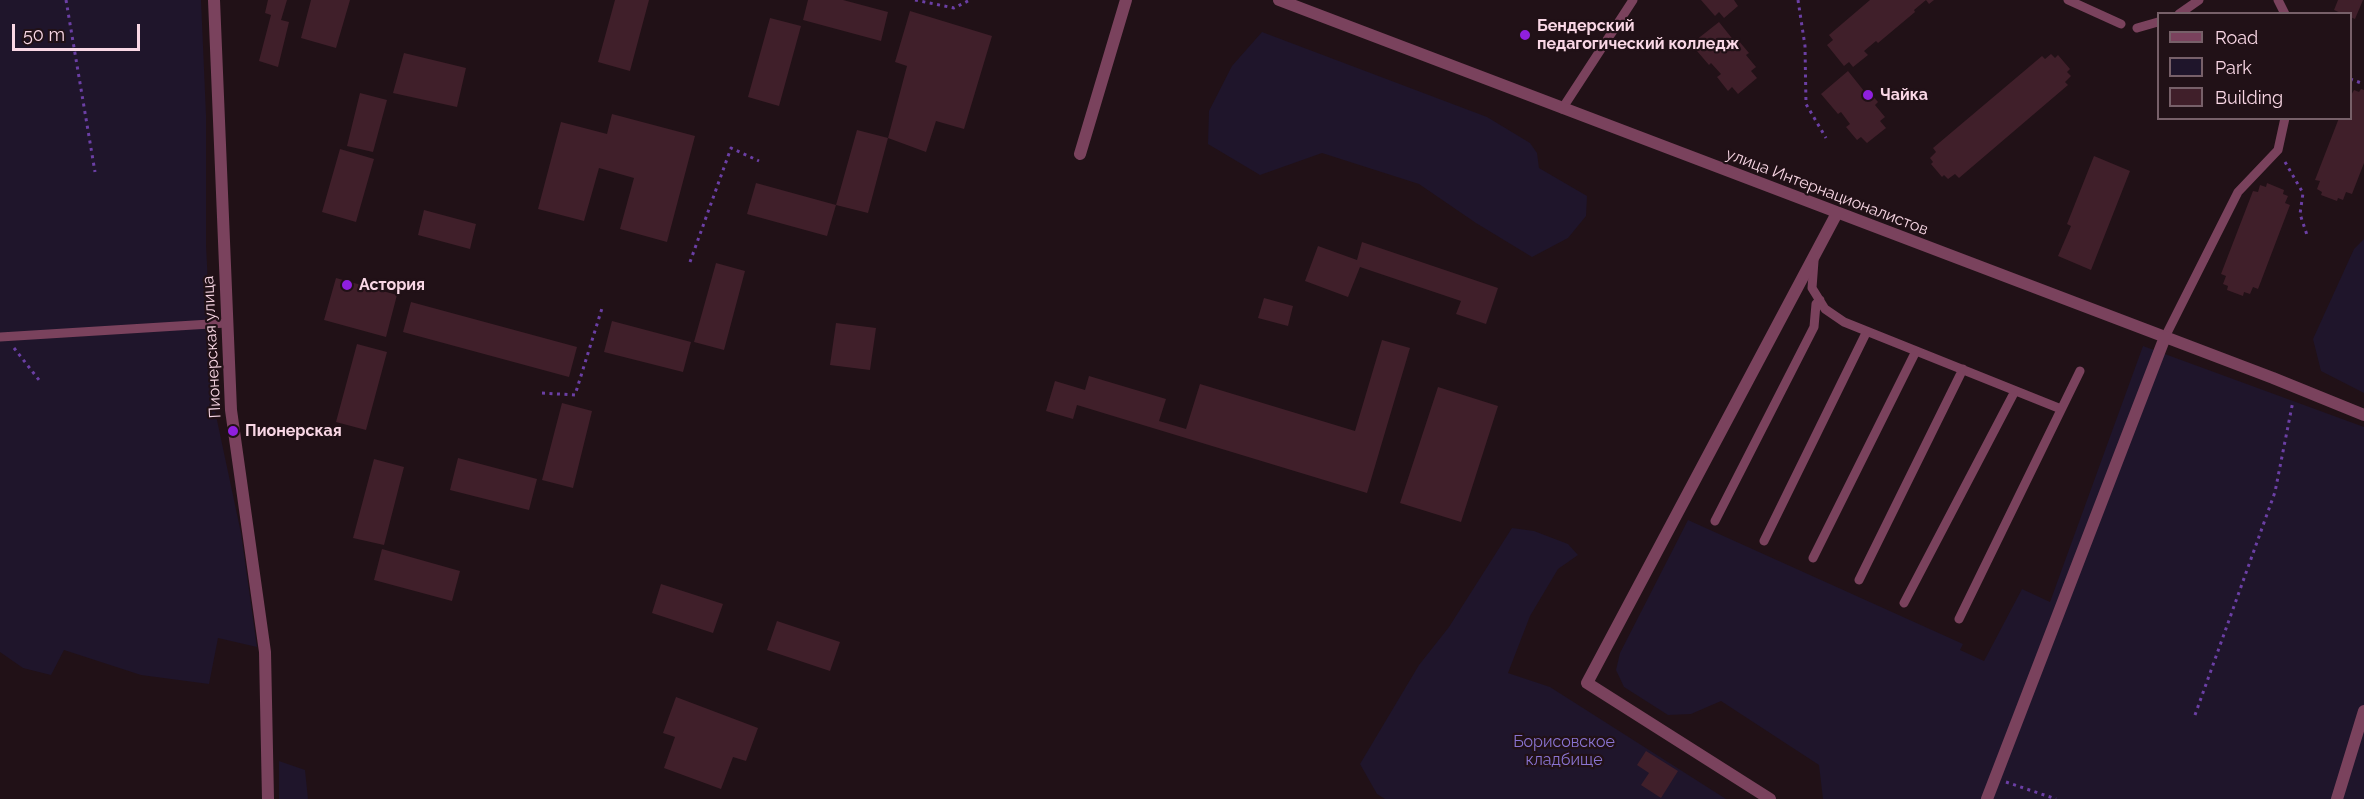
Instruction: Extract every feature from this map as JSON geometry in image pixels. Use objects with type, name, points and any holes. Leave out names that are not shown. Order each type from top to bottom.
[{"type":"street","name":"Пионерская улица","points":[[214,0],[231,410],[265,652],[268,799]]},
{"type":"street","points":[[1080,154],[1126,0]]},
{"type":"street","name":"улица Интернационалистов","points":[[1279,0],[2364,415]]},
{"type":"street","points":[[1770,799],[1587,683],[1837,213]]},
{"type":"street","points":[[1988,799],[2165,337]]},
{"type":"street","points":[[2337,799],[2364,711]]},
{"type":"lane","points":[[1562,109],[1633,0]]},
{"type":"lane","points":[[2068,0],[2121,24]]},
{"type":"lane","points":[[2182,12],[2199,0]]},
{"type":"lane","points":[[2137,28],[2157,22]]},
{"type":"lane","points":[[2165,337],[2238,192],[2278,150],[2285,120]]},
{"type":"lane","points":[[1814,256],[1812,288],[1825,309],[1844,321],[2061,409]]},
{"type":"lane","points":[[1715,521],[1814,327],[1816,304],[1820,300]]},
{"type":"lane","points":[[3,338],[226,324]]},
{"type":"lane","points":[[1764,542],[1867,331]]},
{"type":"lane","points":[[1814,558],[1916,351]]},
{"type":"lane","points":[[1859,580],[1962,369]]},
{"type":"lane","points":[[1959,619],[2080,371]]},
{"type":"lane","points":[[1904,603],[2015,391]]},
{"type":"path","points":[[66,0],[95,172]]},
{"type":"path","points":[[915,0],[954,8],[970,0]]},
{"type":"path","points":[[1797,0],[1805,46],[1806,104],[1826,138]]},
{"type":"path","points":[[690,262],[731,148],[759,160]]},
{"type":"path","points":[[2278,150],[2303,193],[2300,214],[2307,235]]},
{"type":"path","points":[[542,393],[575,395],[603,305]]},
{"type":"path","points":[[3,338],[39,380]]},
{"type":"path","points":[[2195,715],[2275,492],[2296,388]]},
{"type":"path","points":[[1995,778],[2056,799]]},
{"type":"green space","points":[[0,0],[201,0],[206,115],[206,245],[214,406],[241,533],[257,647],[218,638],[209,684],[141,675],[64,650],[51,675],[23,668],[0,652]]},
{"type":"green space","points":[[1262,32],[1487,117],[1530,143],[1537,153],[1539,168],[1587,196],[1586,216],[1568,238],[1532,257],[1476,223],[1419,184],[1322,153],[1260,175],[1208,144],[1209,111],[1232,66]]},
{"type":"green space","points":[[2364,239],[2364,393],[2321,371],[2313,339],[2354,249]]},
{"type":"green space","points":[[2143,346],[2364,427],[2364,799],[1823,799],[1819,765],[1721,701],[1691,714],[1668,715],[1624,687],[1616,670],[1620,653],[1688,520],[1963,644],[1960,650],[1984,661],[2022,589],[2050,602]]},
{"type":"green space","name":"Борисовское кладбище","points":[[1512,528],[1534,531],[1568,544],[1578,555],[1558,569],[1530,616],[1508,673],[1550,687],[1726,799],[1385,799],[1377,794],[1360,764],[1419,665],[1449,627]]},
{"type":"green space","points":[[279,761],[305,770],[308,799],[279,799]]},
{"type":"building","points":[[268,0],[287,0],[281,20],[289,22],[278,67],[259,61],[271,15],[265,13]]},
{"type":"building","points":[[311,0],[350,0],[336,48],[301,38]]},
{"type":"building","points":[[615,0],[649,0],[630,71],[598,62]]},
{"type":"building","points":[[808,0],[843,0],[888,12],[881,41],[803,20]]},
{"type":"building","points":[[1701,0],[1734,0],[1738,6],[1724,18],[1719,12],[1715,16]]},
{"type":"building","points":[[1870,0],[1926,0],[1878,43],[1876,41],[1864,51],[1868,55],[1853,67],[1849,62],[1844,66],[1827,45],[1833,40],[1829,35]]},
{"type":"building","points":[[2338,0],[2363,0],[2355,19],[2352,18],[2352,12],[2334,10]]},
{"type":"building","points":[[910,11],[992,36],[964,129],[936,121],[926,152],[888,138],[907,66],[895,62]]},
{"type":"building","points":[[770,18],[801,26],[779,106],[748,97]]},
{"type":"building","points":[[1719,22],[1735,42],[1738,40],[1749,53],[1746,55],[1756,67],[1751,71],[1757,78],[1738,94],[1732,87],[1728,91],[1717,77],[1721,74],[1711,63],[1709,65],[1691,44]]},
{"type":"building","points":[[404,53],[466,68],[457,107],[393,93]]},
{"type":"building","points":[[2051,54],[2055,58],[2058,55],[2070,69],[2067,72],[2071,76],[2065,82],[2068,85],[1959,178],[1955,174],[1948,179],[1944,175],[1942,177],[1931,164],[1933,162],[1930,158],[1936,152],[1933,148],[2042,56],[2045,59]]},
{"type":"building","points":[[1848,71],[1864,91],[1867,89],[1878,102],[1875,105],[1885,117],[1880,121],[1886,128],[1867,143],[1861,137],[1857,140],[1846,127],[1850,124],[1841,112],[1838,114],[1821,94]]},
{"type":"building","points":[[2361,89],[2364,90],[2364,163],[2352,194],[2346,192],[2343,200],[2338,198],[2337,201],[2321,195],[2322,192],[2317,189],[2320,181],[2315,180],[2338,120],[2352,120],[2352,94],[2354,90],[2359,92]]},
{"type":"building","points":[[360,93],[387,100],[373,152],[347,146]]},
{"type":"building","points":[[612,114],[695,136],[667,242],[620,229],[634,178],[599,168],[584,221],[538,209],[561,122],[607,134]]},
{"type":"building","points":[[857,130],[888,138],[868,213],[836,205]]},
{"type":"building","points":[[340,149],[374,159],[356,222],[322,212]]},
{"type":"building","points":[[2094,156],[2130,171],[2091,270],[2058,256],[2071,226],[2067,224]]},
{"type":"building","points":[[756,183],[836,205],[827,236],[747,214]]},
{"type":"building","points":[[2267,183],[2284,190],[2283,194],[2288,196],[2285,203],[2290,205],[2258,289],[2253,287],[2250,294],[2244,292],[2243,296],[2227,290],[2228,286],[2223,284],[2226,276],[2221,274],[2253,191],[2258,192],[2260,185],[2266,187]]},
{"type":"building","points":[[424,210],[476,224],[470,249],[418,235]]},
{"type":"building","points":[[1362,242],[1498,288],[1486,324],[1456,314],[1461,301],[1360,267],[1348,297],[1305,281],[1318,246],[1357,260]]},
{"type":"building","points":[[716,263],[745,271],[724,350],[694,342]]},
{"type":"building","points":[[336,278],[397,295],[386,337],[324,320]]},
{"type":"building","points":[[1264,298],[1293,306],[1288,326],[1258,318]]},
{"type":"building","points":[[411,302],[577,347],[569,377],[403,332]]},
{"type":"building","points":[[612,321],[691,342],[683,372],[604,352]]},
{"type":"building","points":[[836,323],[876,328],[870,370],[830,365]]},
{"type":"building","points":[[1382,340],[1410,348],[1367,493],[1077,405],[1073,419],[1046,411],[1055,381],[1085,390],[1089,376],[1166,399],[1159,421],[1186,429],[1200,384],[1355,431]]},
{"type":"building","points":[[357,344],[387,352],[366,430],[336,422]]},
{"type":"building","points":[[1438,387],[1498,406],[1461,522],[1400,503]]},
{"type":"building","points":[[562,403],[592,411],[573,488],[542,480]]},
{"type":"building","points":[[458,458],[537,479],[529,510],[450,490]]},
{"type":"building","points":[[374,459],[404,467],[384,545],[353,538]]},
{"type":"building","points":[[382,549],[460,571],[452,601],[374,580]]},
{"type":"building","points":[[661,584],[723,604],[713,633],[652,613]]},
{"type":"building","points":[[777,621],[840,642],[830,671],[767,650]]},
{"type":"building","points":[[676,697],[758,728],[746,761],[733,757],[721,789],[664,768],[675,737],[663,733]]},
{"type":"building","points":[[1646,751],[1678,771],[1661,798],[1641,785],[1649,773],[1637,765]]},
{"type":"place","name":"Бендерский педагогический колледж","points":[[1525,35]]},
{"type":"place","name":"Чайка","points":[[1868,95]]},
{"type":"place","name":"Астория","points":[[347,285]]},
{"type":"place","name":"Пионерская","points":[[233,431]]}]
